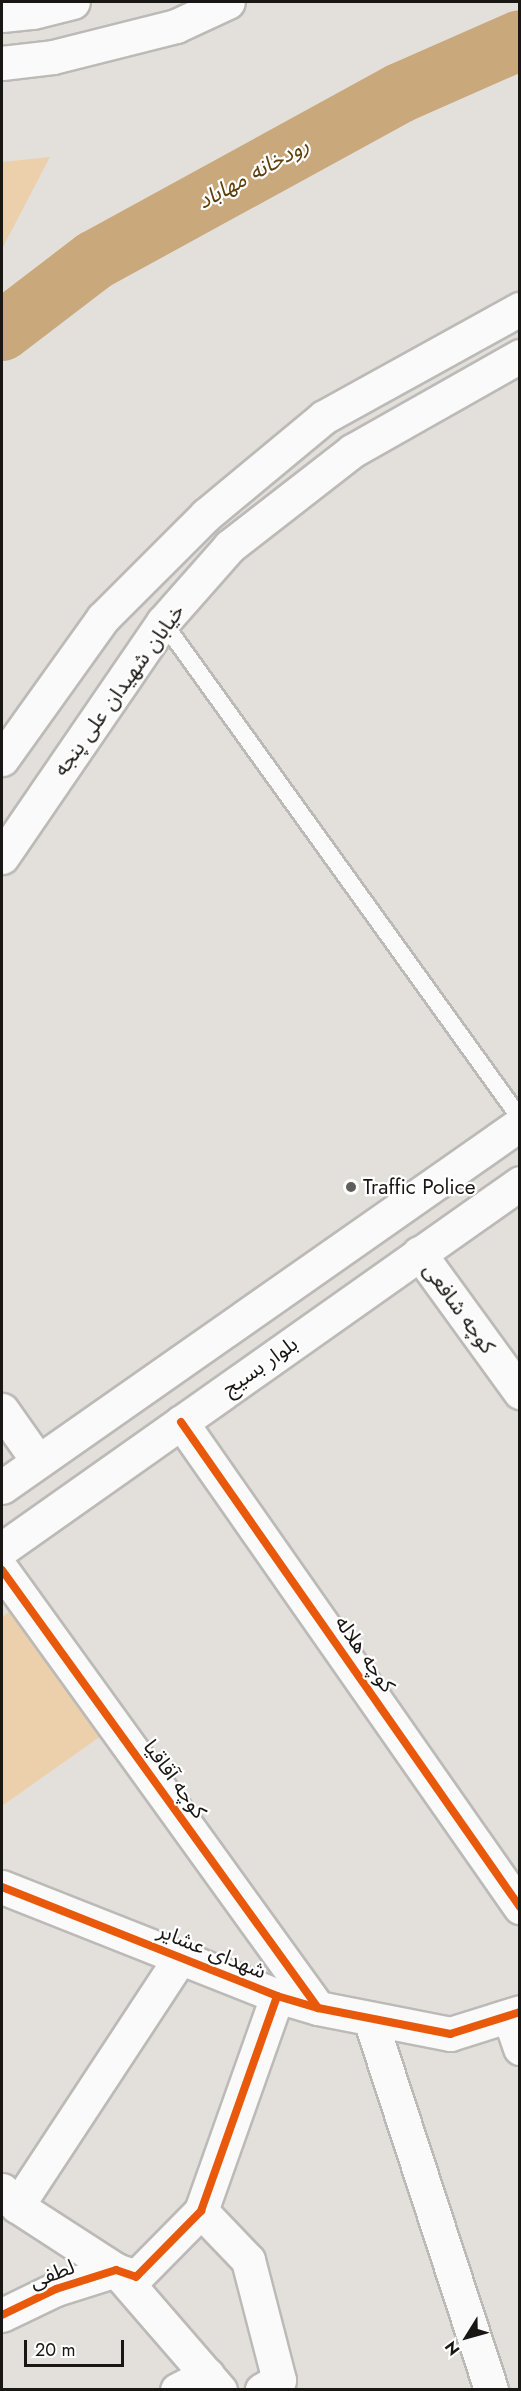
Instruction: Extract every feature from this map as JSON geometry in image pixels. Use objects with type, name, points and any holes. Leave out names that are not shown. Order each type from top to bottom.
[{"type":"street","points":[[2,15],[33,12],[73,2]]},
{"type":"street","points":[[2,63],[53,57],[176,26],[228,2]]},
{"type":"street","points":[[2,759],[104,618],[206,514],[324,417],[519,309]]},
{"type":"street","name":"خیابان شهیدان علی پنجه","points":[[2,857],[163,622],[230,546],[352,451],[519,356]]},
{"type":"street","points":[[2,1487],[519,1124]]},
{"type":"street","name":"بلوار بسیج","points":[[2,1549],[519,1183]]},
{"type":"street","name":"کوچه شافعی","points":[[419,1253],[519,1392]]},
{"type":"street","points":[[2,1410],[38,1461]]},
{"type":"street","name":"کوچه هلاله","points":[[181,1422],[519,1907]]},
{"type":"street","name":"کوچه آقاقیا","points":[[2,1570],[318,2008]]},
{"type":"street","name":"شهدای عشایر","points":[[2,1887],[277,1996],[318,2008],[450,2034],[514,2014]]},
{"type":"street","points":[[180,1958],[9,2198],[116,2270],[136,2277],[201,2211],[277,1996]]},
{"type":"street","points":[[514,2014],[519,2048]]},
{"type":"street","points":[[370,2019],[491,2390]]},
{"type":"street","points":[[201,2211],[248,2260],[279,2380],[261,2390]]},
{"type":"street","points":[[116,2270],[213,2382],[177,2390]]},
{"type":"street","name":"لطفی","points":[[2,2315],[56,2289],[116,2270]]},
{"type":"lane","points":[[163,622],[519,1118]]},
{"type":"shaded area","points":[[50,157],[2,249],[2,162]]},
{"type":"shaded area","points":[[13,1609],[101,1736],[2,1806],[2,1617]]},
{"type":"waterway","name":"رودخانه مهاباد","points":[[2,331],[95,260],[400,93],[520,40]]},
{"type":"cycle path","points":[[181,1422],[520,1907]]},
{"type":"cycle path","points":[[2,1570],[318,2008]]},
{"type":"cycle path","points":[[2,1887],[277,1996],[318,2008],[450,2034],[520,2012]]},
{"type":"cycle path","points":[[2,2315],[56,2289],[116,2270],[136,2277],[201,2211],[277,1996]]},
{"type":"place","name":"Traffic Police","points":[[351,1187]]}]
